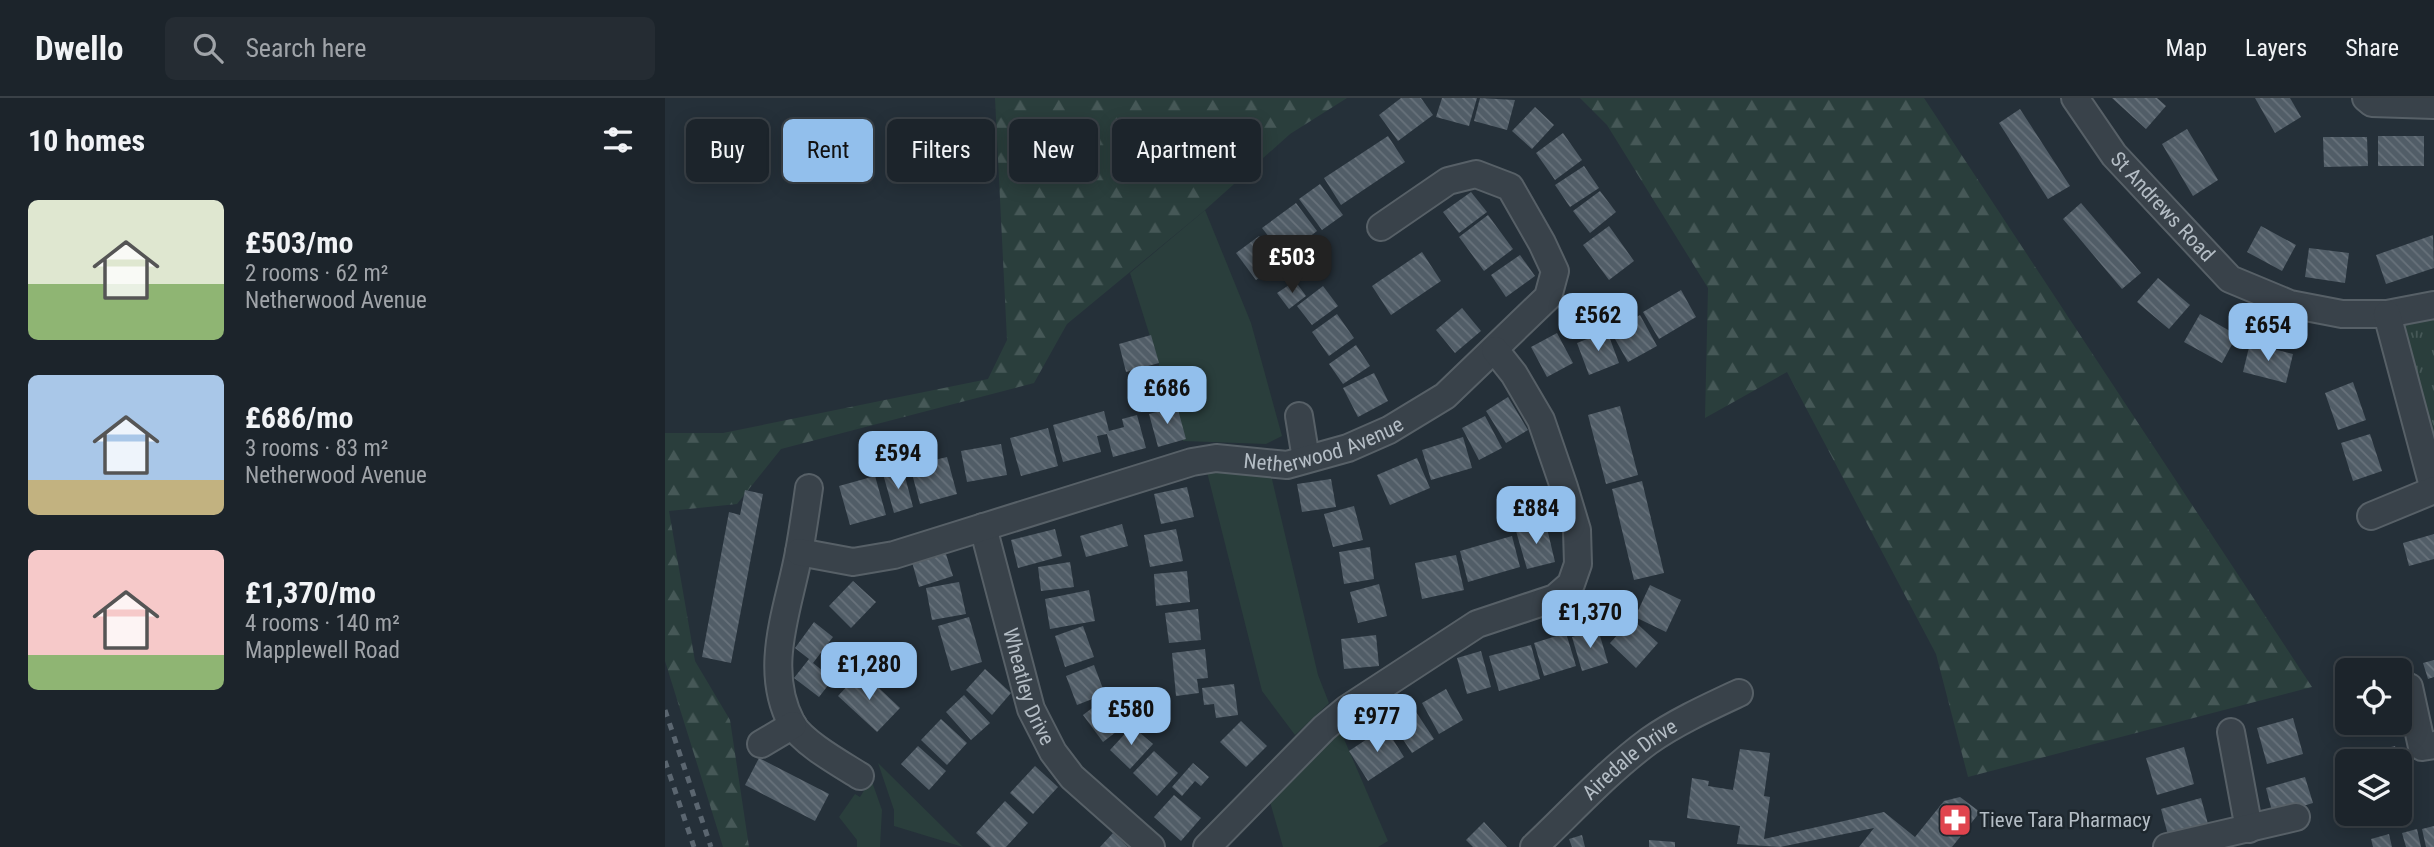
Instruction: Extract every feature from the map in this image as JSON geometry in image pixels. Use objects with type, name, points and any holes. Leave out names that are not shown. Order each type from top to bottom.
[{"type":"street","name":"St Andrews Road","points":[[2075,98],[2114,155],[2230,279],[2290,304],[2342,314],[2387,314],[2434,305]]},
{"type":"street","points":[[2366,98],[2372,103],[2434,105]]},
{"type":"street","name":"Netherwood Avenue","points":[[799,552],[853,562],[894,555],[1192,461],[1216,458],[1287,464],[1348,448],[1389,430],[1445,396],[1495,350],[1548,297],[1555,271],[1510,187],[1476,174],[1448,180],[1381,227]]},
{"type":"street","points":[[2371,516],[2434,490],[2387,314]]},
{"type":"street","points":[[1207,847],[1324,728],[1347,709],[1477,624],[1555,598],[1571,583],[1579,564],[1577,530],[1564,486],[1541,420],[1514,374],[1495,350]]},
{"type":"street","points":[[1299,416],[1306,459]]},
{"type":"street","points":[[809,488],[799,552],[778,642],[779,687],[793,725],[819,750],[860,776]]},
{"type":"street","name":"Wheatley Drive","points":[[983,527],[1031,709],[1038,725],[1072,778],[1151,847]]},
{"type":"street","name":"Airedale Drive","points":[[1534,847],[1596,785],[1650,740],[1739,693]]},
{"type":"street","points":[[2412,701],[2422,747],[2434,745]]},
{"type":"street","points":[[761,744],[793,725]]},
{"type":"street","points":[[2231,732],[2249,829]]},
{"type":"street","points":[[2167,847],[2296,817]]},
{"type":"green space","points":[[995,98],[1347,98],[1290,134],[1261,160],[1261,119],[1112,119],[1112,182],[1236,182],[1067,324],[1034,383],[781,449],[737,504],[669,511],[695,661],[730,720],[749,847],[723,847],[665,661],[665,433],[723,433],[988,379],[1007,340]]},
{"type":"green space","points":[[1580,98],[1924,98],[2312,687],[1968,777],[1936,654],[1787,372],[1705,418],[1708,288],[1607,125]]},
{"type":"green space","points":[[1205,210],[1251,323],[1282,436],[1266,444],[1183,441],[1130,273]]},
{"type":"green space","points":[[2434,305],[2434,490],[2387,314]]},
{"type":"green space","points":[[1207,472],[1271,475],[1318,675],[1329,703],[1295,735],[1262,691]]},
{"type":"green space","points":[[1341,732],[1388,841],[1378,847],[1283,847],[1270,802]]},
{"type":"green space","points":[[878,763],[963,847],[894,826],[894,810]]},
{"type":"green space","points":[[871,779],[882,810],[880,847],[857,847],[857,840],[839,817],[855,794],[860,797]]},
{"type":"building","points":[[1401,98],[1421,98],[1433,115],[1398,141],[1379,115]]},
{"type":"building","points":[[1442,98],[1477,98],[1469,126],[1436,117]]},
{"type":"building","points":[[1480,98],[1515,100],[1507,130],[1474,121]]},
{"type":"building","points":[[2112,98],[2157,98],[2166,106],[2146,129]]},
{"type":"building","points":[[2255,98],[2290,98],[2301,117],[2275,133]]},
{"type":"building","points":[[1535,107],[1554,125],[1532,149],[1512,131]]},
{"type":"building","points":[[2020,109],[2070,186],[2048,199],[1999,123]]},
{"type":"building","points":[[2187,129],[2218,180],[2193,196],[2162,144]]},
{"type":"building","points":[[1563,133],[1582,160],[1555,180],[1536,153]]},
{"type":"building","points":[[1388,136],[1405,162],[1341,205],[1324,178]]},
{"type":"building","points":[[2378,136],[2424,136],[2424,166],[2378,166]]},
{"type":"building","points":[[2323,137],[2367,137],[2368,166],[2324,167]]},
{"type":"building","points":[[1584,166],[1599,188],[1570,207],[1555,185]]},
{"type":"building","points":[[1320,184],[1343,215],[1322,230],[1299,199]]},
{"type":"building","points":[[1600,191],[1616,212],[1590,233],[1573,211]]},
{"type":"building","points":[[1471,192],[1487,212],[1459,233],[1443,212]]},
{"type":"building","points":[[1296,203],[1317,231],[1284,256],[1262,228]]},
{"type":"building","points":[[2081,203],[2141,273],[2122,289],[2063,219]]},
{"type":"building","points":[[1488,215],[1513,249],[1484,271],[1459,237]]},
{"type":"building","points":[[1609,226],[1634,261],[1609,280],[1583,245]]},
{"type":"building","points":[[2261,226],[2296,245],[2282,271],[2247,252]]},
{"type":"building","points":[[2433,235],[2434,268],[2386,284],[2376,255]]},
{"type":"building","points":[[1259,236],[1279,264],[1256,280],[1236,253]]},
{"type":"building","points":[[2309,248],[2349,253],[2345,283],[2305,277]]},
{"type":"building","points":[[1422,252],[1441,281],[1391,315],[1372,286]]},
{"type":"building","points":[[1520,255],[1535,276],[1506,297],[1491,275]]},
{"type":"building","points":[[2158,278],[2190,305],[2169,329],[2137,302]]},
{"type":"building","points":[[1295,281],[1306,296],[1289,309],[1277,293]]},
{"type":"building","points":[[1323,286],[1338,306],[1312,325],[1297,306]]},
{"type":"building","points":[[1681,290],[1696,317],[1659,339],[1643,312]]},
{"type":"building","points":[[1462,308],[1481,331],[1455,353],[1436,330]]},
{"type":"building","points":[[1337,314],[1354,338],[1329,356],[1312,332]]},
{"type":"building","points":[[2200,314],[2237,335],[2222,363],[2184,342]]},
{"type":"building","points":[[1640,315],[1657,346],[1628,362],[1611,332]]},
{"type":"building","points":[[1607,331],[1619,363],[1589,375],[1577,343]]},
{"type":"building","points":[[1557,333],[1573,363],[1547,377],[1531,347]]},
{"type":"building","points":[[1151,335],[1159,363],[1126,372],[1119,344]]},
{"type":"building","points":[[2250,343],[2293,354],[2286,383],[2243,372]]},
{"type":"building","points":[[1356,345],[1370,366],[1343,384],[1329,364]]},
{"type":"building","points":[[1374,373],[1388,401],[1358,417],[1343,388]]},
{"type":"building","points":[[2353,382],[2366,420],[2338,430],[2325,393]]},
{"type":"building","points":[[1508,397],[1528,430],[1506,443],[1486,411]]},
{"type":"building","points":[[1177,406],[1186,439],[1158,447],[1149,414]]},
{"type":"building","points":[[1620,406],[1638,475],[1606,484],[1588,415]]},
{"type":"building","points":[[1104,411],[1109,431],[1124,427],[1122,419],[1137,415],[1146,448],[1113,457],[1107,434],[1097,436],[1101,452],[1063,462],[1053,425]]},
{"type":"building","points":[[1485,416],[1502,448],[1479,460],[1462,428]]},
{"type":"building","points":[[1048,428],[1058,466],[1021,476],[1010,438]]},
{"type":"building","points":[[2370,434],[2382,471],[2353,481],[2341,443]]},
{"type":"building","points":[[1463,437],[1472,468],[1431,480],[1422,450]]},
{"type":"building","points":[[1001,444],[1007,475],[967,482],[961,451]]},
{"type":"building","points":[[947,457],[957,494],[920,504],[910,466]]},
{"type":"building","points":[[1417,458],[1430,488],[1390,505],[1377,475]]},
{"type":"building","points":[[903,469],[913,507],[894,513],[883,474]]},
{"type":"building","points":[[875,476],[886,515],[850,525],[839,486]]},
{"type":"building","points":[[1331,479],[1336,507],[1302,512],[1297,484]]},
{"type":"building","points":[[1642,481],[1664,573],[1634,580],[1612,489]]},
{"type":"building","points":[[1187,487],[1194,517],[1161,524],[1154,494]]},
{"type":"building","points":[[745,490],[763,494],[731,663],[702,657],[729,512],[740,515]]},
{"type":"building","points":[[1354,506],[1363,540],[1333,547],[1324,514]]},
{"type":"building","points":[[1122,524],[1128,546],[1086,557],[1080,536]]},
{"type":"building","points":[[1546,524],[1555,562],[1527,569],[1516,531]]},
{"type":"building","points":[[1055,529],[1062,556],[1018,568],[1011,540]]},
{"type":"building","points":[[1176,529],[1183,561],[1150,567],[1144,535]]},
{"type":"building","points":[[2434,534],[2434,559],[2409,566],[2403,543]]},
{"type":"building","points":[[1512,536],[1520,567],[1468,582],[1460,551]]},
{"type":"building","points":[[1370,547],[1374,579],[1344,584],[1339,552]]},
{"type":"building","points":[[945,551],[953,576],[919,587],[912,562]]},
{"type":"building","points":[[1456,555],[1464,590],[1422,599],[1415,563]]},
{"type":"building","points":[[1070,562],[1074,587],[1041,591],[1038,567]]},
{"type":"building","points":[[1187,571],[1190,602],[1156,606],[1154,574]]},
{"type":"building","points":[[853,581],[876,602],[851,628],[829,606]]},
{"type":"building","points":[[959,582],[966,614],[932,620],[926,588]]},
{"type":"building","points":[[1379,584],[1387,616],[1358,623],[1350,592]]},
{"type":"building","points":[[1650,585],[1681,600],[1666,632],[1635,617]]},
{"type":"building","points":[[1089,590],[1095,621],[1050,629],[1045,599]]},
{"type":"building","points":[[1198,609],[1201,640],[1169,643],[1165,613]]},
{"type":"building","points":[[969,617],[982,662],[951,671],[938,626]]},
{"type":"building","points":[[1632,619],[1658,643],[1636,668],[1610,643]]},
{"type":"building","points":[[814,622],[833,637],[813,663],[833,679],[819,697],[794,678],[809,659],[795,648]]},
{"type":"building","points":[[1083,626],[1094,657],[1065,667],[1055,636]]},
{"type":"building","points":[[1598,629],[1608,663],[1582,671],[1572,637]]},
{"type":"building","points":[[1566,633],[1576,666],[1544,676],[1534,643]]},
{"type":"building","points":[[1376,635],[1379,666],[1344,669],[1341,639]]},
{"type":"building","points":[[1531,645],[1540,679],[1499,691],[1489,656]]},
{"type":"building","points":[[1205,649],[1208,678],[1197,679],[1199,693],[1176,696],[1172,653]]},
{"type":"building","points":[[1481,651],[1491,687],[1467,694],[1457,658]]},
{"type":"building","points":[[2434,660],[2434,677],[2428,679],[2423,663]]},
{"type":"building","points":[[1094,665],[1105,694],[1077,705],[1066,676]]},
{"type":"building","points":[[985,669],[1011,693],[992,715],[966,690]]},
{"type":"building","points":[[861,671],[900,708],[877,732],[838,696]]},
{"type":"building","points":[[1234,684],[1238,715],[1216,718],[1214,704],[1204,705],[1202,688]]},
{"type":"building","points":[[1446,689],[1463,720],[1439,734],[1422,703]]},
{"type":"building","points":[[964,695],[990,723],[971,740],[946,712]]},
{"type":"building","points":[[1108,696],[1129,722],[1103,742],[1083,715]]},
{"type":"building","points":[[1414,709],[1434,739],[1412,753],[1392,723]]},
{"type":"building","points":[[2293,718],[2303,754],[2267,764],[2257,728]]},
{"type":"building","points":[[941,719],[967,743],[947,765],[921,740]]},
{"type":"building","points":[[1241,721],[1267,746],[1246,767],[1220,742]]},
{"type":"building","points":[[1132,726],[1153,744],[1130,769],[1110,750]]},
{"type":"building","points":[[1385,727],[1404,757],[1368,781],[1349,751]]},
{"type":"building","points":[[918,746],[946,771],[929,790],[901,764]]},
{"type":"building","points":[[2184,747],[2194,784],[2157,795],[2146,758]]},
{"type":"building","points":[[1740,749],[1770,753],[1764,796],[1770,797],[1764,839],[1884,812],[1915,837],[1944,801],[1960,797],[1980,812],[1952,847],[1859,847],[1874,828],[1780,847],[1737,844],[1740,826],[1687,818],[1692,778],[1709,781],[1708,786],[1733,790]]},
{"type":"building","points":[[1154,751],[1178,773],[1157,796],[1133,773]]},
{"type":"building","points":[[759,758],[829,794],[815,821],[745,785]]},
{"type":"building","points":[[1193,763],[1209,777],[1201,786],[1195,781],[1182,796],[1172,787]]},
{"type":"building","points":[[1035,766],[1058,787],[1033,814],[1010,793]]},
{"type":"building","points":[[2305,777],[2313,803],[2273,815],[2266,788]]},
{"type":"building","points":[[1174,795],[1201,818],[1181,841],[1154,817]]},
{"type":"building","points":[[2201,798],[2208,824],[2168,835],[2161,809]]},
{"type":"building","points":[[1005,801],[1028,823],[1006,847],[991,847],[976,833]]},
{"type":"building","points":[[1484,822],[1507,847],[1473,847],[1466,840]]},
{"type":"building","points":[[2434,826],[2434,847],[2426,847],[2422,829]]},
{"type":"building","points":[[2417,829],[2421,847],[2406,847],[2402,833]]},
{"type":"building","points":[[1113,833],[1128,847],[1100,847]]},
{"type":"building","points":[[2389,834],[2392,847],[2373,847],[2371,839]]},
{"type":"building","points":[[1582,835],[1585,847],[1572,847],[1569,839]]},
{"type":"building","points":[[1649,840],[1675,842],[1675,847],[1649,847]]},
{"type":"railway","points":[[665,710],[711,847]]},
{"type":"railway","points":[[665,761],[694,847]]},
{"type":"place","name":"Tieve Tara Pharmacy","points":[[1955,820]]}]
